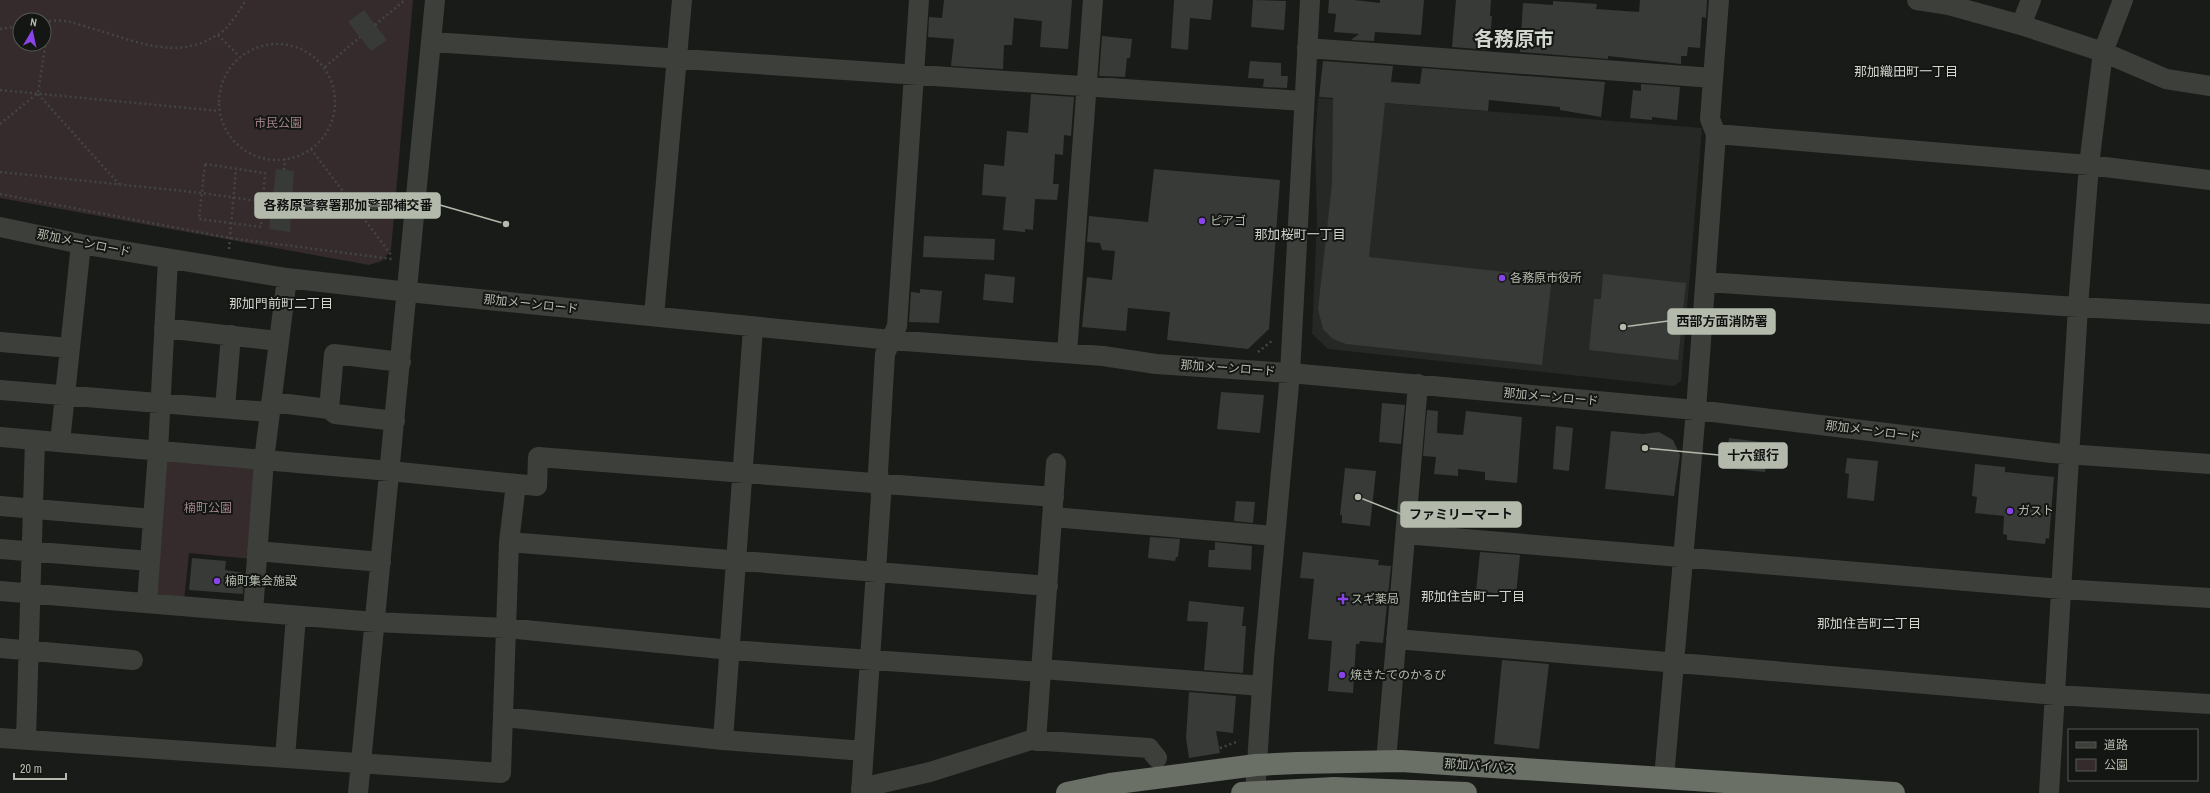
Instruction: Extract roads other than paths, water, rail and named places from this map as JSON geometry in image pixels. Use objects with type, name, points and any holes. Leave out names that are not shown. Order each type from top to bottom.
[{"type":"highway","name":"那加バイパス","points":[[1067,793],[1110,784],[1256,765],[1386,761],[1894,793]]},
{"type":"highway","points":[[1251,792],[1334,788],[1466,793]]},
{"type":"street","points":[[358,793],[408,292],[435,0]]},
{"type":"street","points":[[654,316],[682,0]]},
{"type":"street","points":[[919,0],[897,326],[885,354],[878,472],[882,496],[861,790],[930,772],[1031,740],[1149,748],[1157,758]]},
{"type":"street","points":[[1067,354],[1088,86],[1093,0]]},
{"type":"street","points":[[1251,792],[1256,765],[1274,536],[1290,373],[1303,101],[1310,0]]},
{"type":"street","points":[[1664,778],[1706,282],[1716,134],[1710,119],[1719,0]]},
{"type":"street","points":[[1917,0],[1949,5],[2021,24],[2102,52],[2166,79],[2210,86]]},
{"type":"street","points":[[2021,24],[2031,0]]},
{"type":"street","points":[[2049,793],[2078,307],[2089,165],[2102,52],[2123,0]]},
{"type":"street","points":[[432,42],[677,60],[913,74],[1303,101]]},
{"type":"street","points":[[1307,48],[1713,78]]},
{"type":"street","points":[[1716,134],[2089,165],[2210,180]]},
{"type":"street","name":"那加メーンロード","points":[[0,227],[81,244],[286,278],[408,292],[654,316],[754,328],[1067,354],[1156,364],[1290,373],[1418,384],[1696,410],[2069,454],[2210,464]]},
{"type":"street","points":[[60,442],[81,244]]},
{"type":"street","points":[[147,603],[158,451],[168,259]]},
{"type":"street","points":[[253,612],[264,460],[286,278]]},
{"type":"street","points":[[1706,282],[2078,307],[2210,314]]},
{"type":"street","points":[[164,328],[278,341]]},
{"type":"street","points":[[723,740],[731,650],[754,328]]},
{"type":"street","points":[[225,408],[231,335]]},
{"type":"street","points":[[0,342],[70,348]]},
{"type":"street","points":[[329,409],[334,354],[401,362]]},
{"type":"street","points":[[1386,761],[1418,384]]},
{"type":"street","points":[[0,390],[225,408],[270,407],[329,409],[335,414],[395,421]]},
{"type":"street","points":[[0,437],[390,471],[537,486],[538,457],[880,485],[1274,536]]},
{"type":"street","points":[[26,739],[35,440]]},
{"type":"street","points":[[1036,740],[1056,463]]},
{"type":"street","points":[[0,738],[501,773],[509,542],[516,484]]},
{"type":"street","points":[[0,506],[153,519]]},
{"type":"street","points":[[1405,534],[2061,589],[2210,598]]},
{"type":"street","points":[[509,542],[737,562],[1048,586]]},
{"type":"street","points":[[0,549],[150,561]]},
{"type":"street","points":[[257,550],[381,562]]},
{"type":"street","points":[[0,591],[375,622],[506,628],[731,650],[1262,686]]},
{"type":"street","points":[[285,758],[296,616]]},
{"type":"street","points":[[1396,640],[2055,696],[2210,704]]},
{"type":"street","points":[[0,648],[133,660]]},
{"type":"street","points":[[503,717],[723,740],[864,751]]},
{"type":"place","name":"ピアゴ","points":[[1202,221]]},
{"type":"place","name":"各務原警察署那加警部補交番","points":[[506,224]]},
{"type":"place","name":"各務原市役所","points":[[1502,278]]},
{"type":"place","name":"西部方面消防署","points":[[1623,327]]},
{"type":"place","name":"十六銀行","points":[[1645,448]]},
{"type":"place","name":"ファミリーマート","points":[[1358,497]]},
{"type":"place","name":"ガスト","points":[[2010,511]]},
{"type":"place","name":"楠町集会施設","points":[[217,581]]},
{"type":"place","name":"スギ薬局","points":[[1343,599]]},
{"type":"place","name":"焼きたてのかるび","points":[[1342,675]]},
{"type":"district","name":"各務原市","points":[[1514,39]]},
{"type":"district","name":"那加織田町一丁目","points":[[1906,71]]},
{"type":"district","name":"那加桜町一丁目","points":[[1300,234]]},
{"type":"district","name":"那加門前町二丁目","points":[[281,303]]},
{"type":"district","name":"那加住吉町一丁目","points":[[1473,596]]},
{"type":"district","name":"那加住吉町二丁目","points":[[1869,623]]},
{"type":"park label","name":"市民公園","points":[[278,123]]},
{"type":"park label","name":"楠町公園","points":[[208,508]]}]
